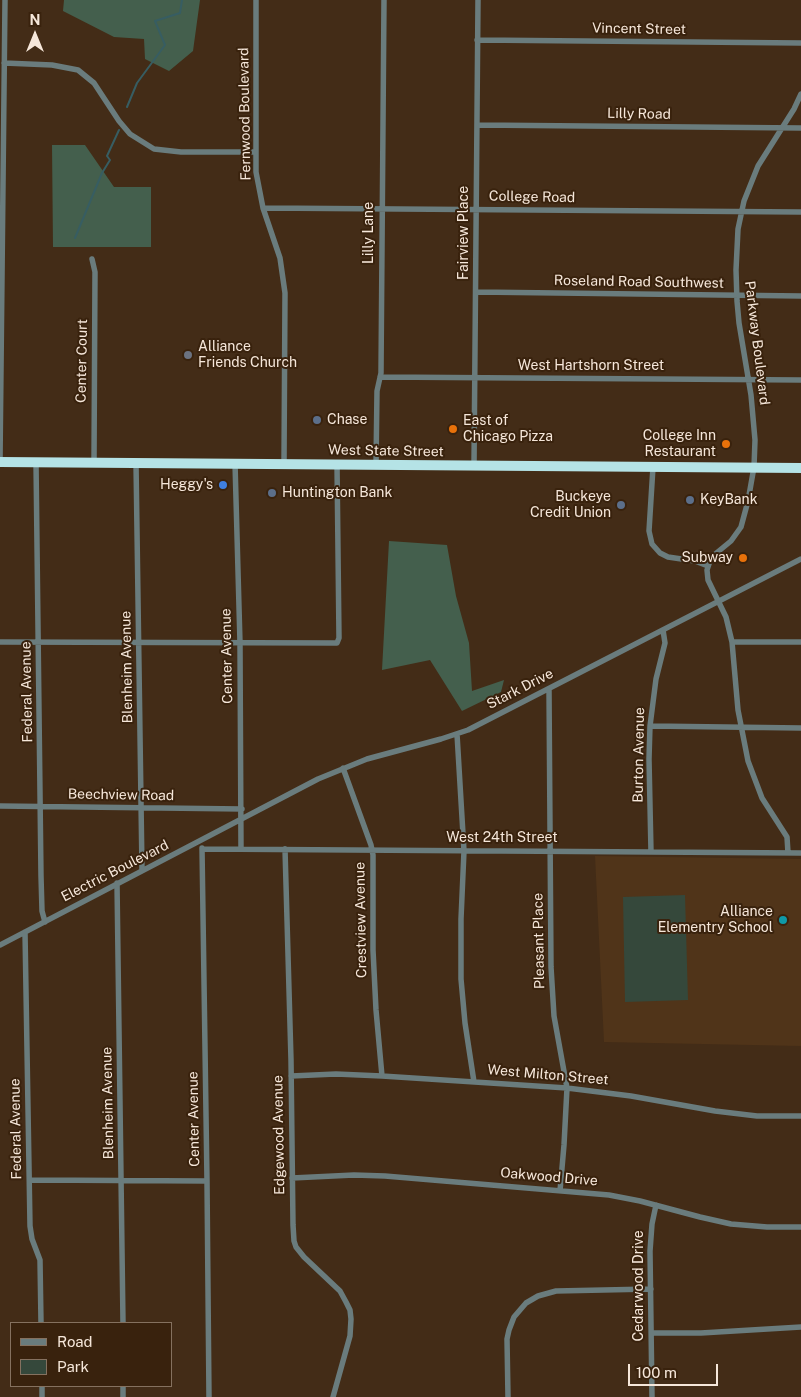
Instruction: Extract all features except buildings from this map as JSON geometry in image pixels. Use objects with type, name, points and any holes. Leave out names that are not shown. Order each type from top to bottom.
[{"type":"highway","name":"West State Street","points":[[0,462],[801,468]]},
{"type":"street","points":[[0,462],[2,118],[5,0]]},
{"type":"street","name":"Fernwood Boulevard","points":[[256,0],[256,152],[258,185],[263,208],[280,258],[285,294],[284,464]]},
{"type":"street","name":"Lilly Lane","points":[[376,465],[377,391],[380,377],[384,0]]},
{"type":"street","name":"Fairview Place","points":[[474,465],[478,0]]},
{"type":"street","name":"Vincent Street","points":[[477,40],[801,43]]},
{"type":"street","points":[[4,63],[52,64],[78,70],[98,88],[119,121],[130,134],[154,149],[181,152],[256,152]]},
{"type":"street","name":"Parkway Boulevard","points":[[708,566],[714,555],[731,541],[741,526],[754,467],[754,432],[749,380],[736,295],[737,247],[742,212],[748,190],[758,166],[794,109],[801,94]]},
{"type":"street","name":"Lilly Road","points":[[477,125],[801,128]]},
{"type":"street","name":"College Road","points":[[263,208],[801,212]]},
{"type":"street","name":"Center Court","points":[[92,259],[95,272],[94,463]]},
{"type":"street","name":"Roseland Road Southwest","points":[[476,292],[801,296]]},
{"type":"street","name":"West Hartshorn Street","points":[[380,377],[801,380]]},
{"type":"street","name":"Federal Avenue","points":[[36,462],[42,911],[45,922]]},
{"type":"street","name":"Blenheim Avenue","points":[[136,463],[142,870]]},
{"type":"street","name":"Center Avenue","points":[[235,463],[240,643],[242,849]]},
{"type":"street","points":[[0,642],[334,644],[338,642],[337,464]]},
{"type":"street","points":[[653,467],[650,531],[652,544],[657,550],[668,557],[694,561],[708,566],[708,580],[720,601],[732,642],[740,728],[748,761],[767,806],[787,837],[788,854]]},
{"type":"street","name":"Stark Drive","points":[[242,819],[343,768],[367,759],[468,730],[801,558]]},
{"type":"street","name":"Burton Avenue","points":[[651,852],[650,726],[656,679],[665,644],[663,630]]},
{"type":"street","points":[[732,642],[801,642]]},
{"type":"street","name":"Pleasant Place","points":[[549,689],[552,994],[557,1037],[567,1088],[560,1191]]},
{"type":"street","points":[[650,726],[801,728]]},
{"type":"street","points":[[458,734],[464,851],[461,979],[465,1023],[474,1082]]},
{"type":"street","name":"Crestview Avenue","points":[[343,768],[372,850],[373,950],[382,1076]]},
{"type":"street","name":"Beechview Road","points":[[0,806],[242,809]]},
{"type":"street","name":"Electric Boulevard","points":[[0,945],[242,819]]},
{"type":"street","name":"Center Avenue","points":[[200,841],[202,849],[209,1397]]},
{"type":"street","name":"West 24th Street","points":[[202,849],[801,854]]},
{"type":"street","name":"Edgewood Avenue","points":[[285,850],[294,1241],[304,1257],[340,1291],[350,1310],[350,1336],[333,1397]]},
{"type":"street","name":"Blenheim Avenue","points":[[117,883],[123,1322]]},
{"type":"street","name":"Federal Avenue","points":[[25,932],[30,1226],[32,1239],[40,1260],[41,1322]]},
{"type":"street","name":"West Milton Street","points":[[291,1076],[336,1074],[567,1088],[631,1096],[715,1111],[757,1116],[801,1116]]},
{"type":"street","name":"Oakwood Drive","points":[[292,1178],[372,1175],[609,1195],[731,1224],[767,1228],[801,1228]]},
{"type":"street","points":[[30,1180],[207,1181]]},
{"type":"street","name":"Cedarwood Drive","points":[[652,1397],[651,1237],[656,1205]]},
{"type":"street","points":[[508,1397],[508,1330],[514,1317],[526,1303],[538,1296],[556,1291],[651,1289]]},
{"type":"street","points":[[652,1334],[710,1333],[801,1326]]},
{"type":"shaded area","points":[[595,856],[801,859],[801,1046],[604,1042]]},
{"type":"green space","points":[[64,0],[200,0],[193,51],[169,71],[145,59],[144,39],[114,37],[63,11]]},
{"type":"green space","points":[[52,145],[85,145],[114,187],[151,187],[151,247],[53,247]]},
{"type":"green space","points":[[389,541],[447,545],[456,596],[469,643],[472,691],[504,680],[501,692],[462,711],[430,660],[382,670]]},
{"type":"green space","points":[[685,895],[688,1000],[625,1002],[623,897]]},
{"type":"waterway","points":[[127,107],[137,83],[165,45],[155,21],[180,13],[182,0]]},
{"type":"waterway","points":[[75,238],[102,173],[110,160],[107,156],[119,130]]},
{"type":"place","name":"Alliance Friends Church","points":[[188,355]]},
{"type":"place","name":"Chase","points":[[317,420]]},
{"type":"place","name":"East of Chicago Pizza","points":[[453,429]]},
{"type":"place","name":"College Inn Restaurant","points":[[726,444]]},
{"type":"place","name":"Heggy's","points":[[223,485]]},
{"type":"place","name":"Huntington Bank","points":[[272,493]]},
{"type":"place","name":"KeyBank","points":[[690,500]]},
{"type":"place","name":"Buckeye Credit Union","points":[[621,505]]},
{"type":"place","name":"Subway","points":[[743,558]]},
{"type":"place","name":"Alliance Elementry School","points":[[783,920]]}]
